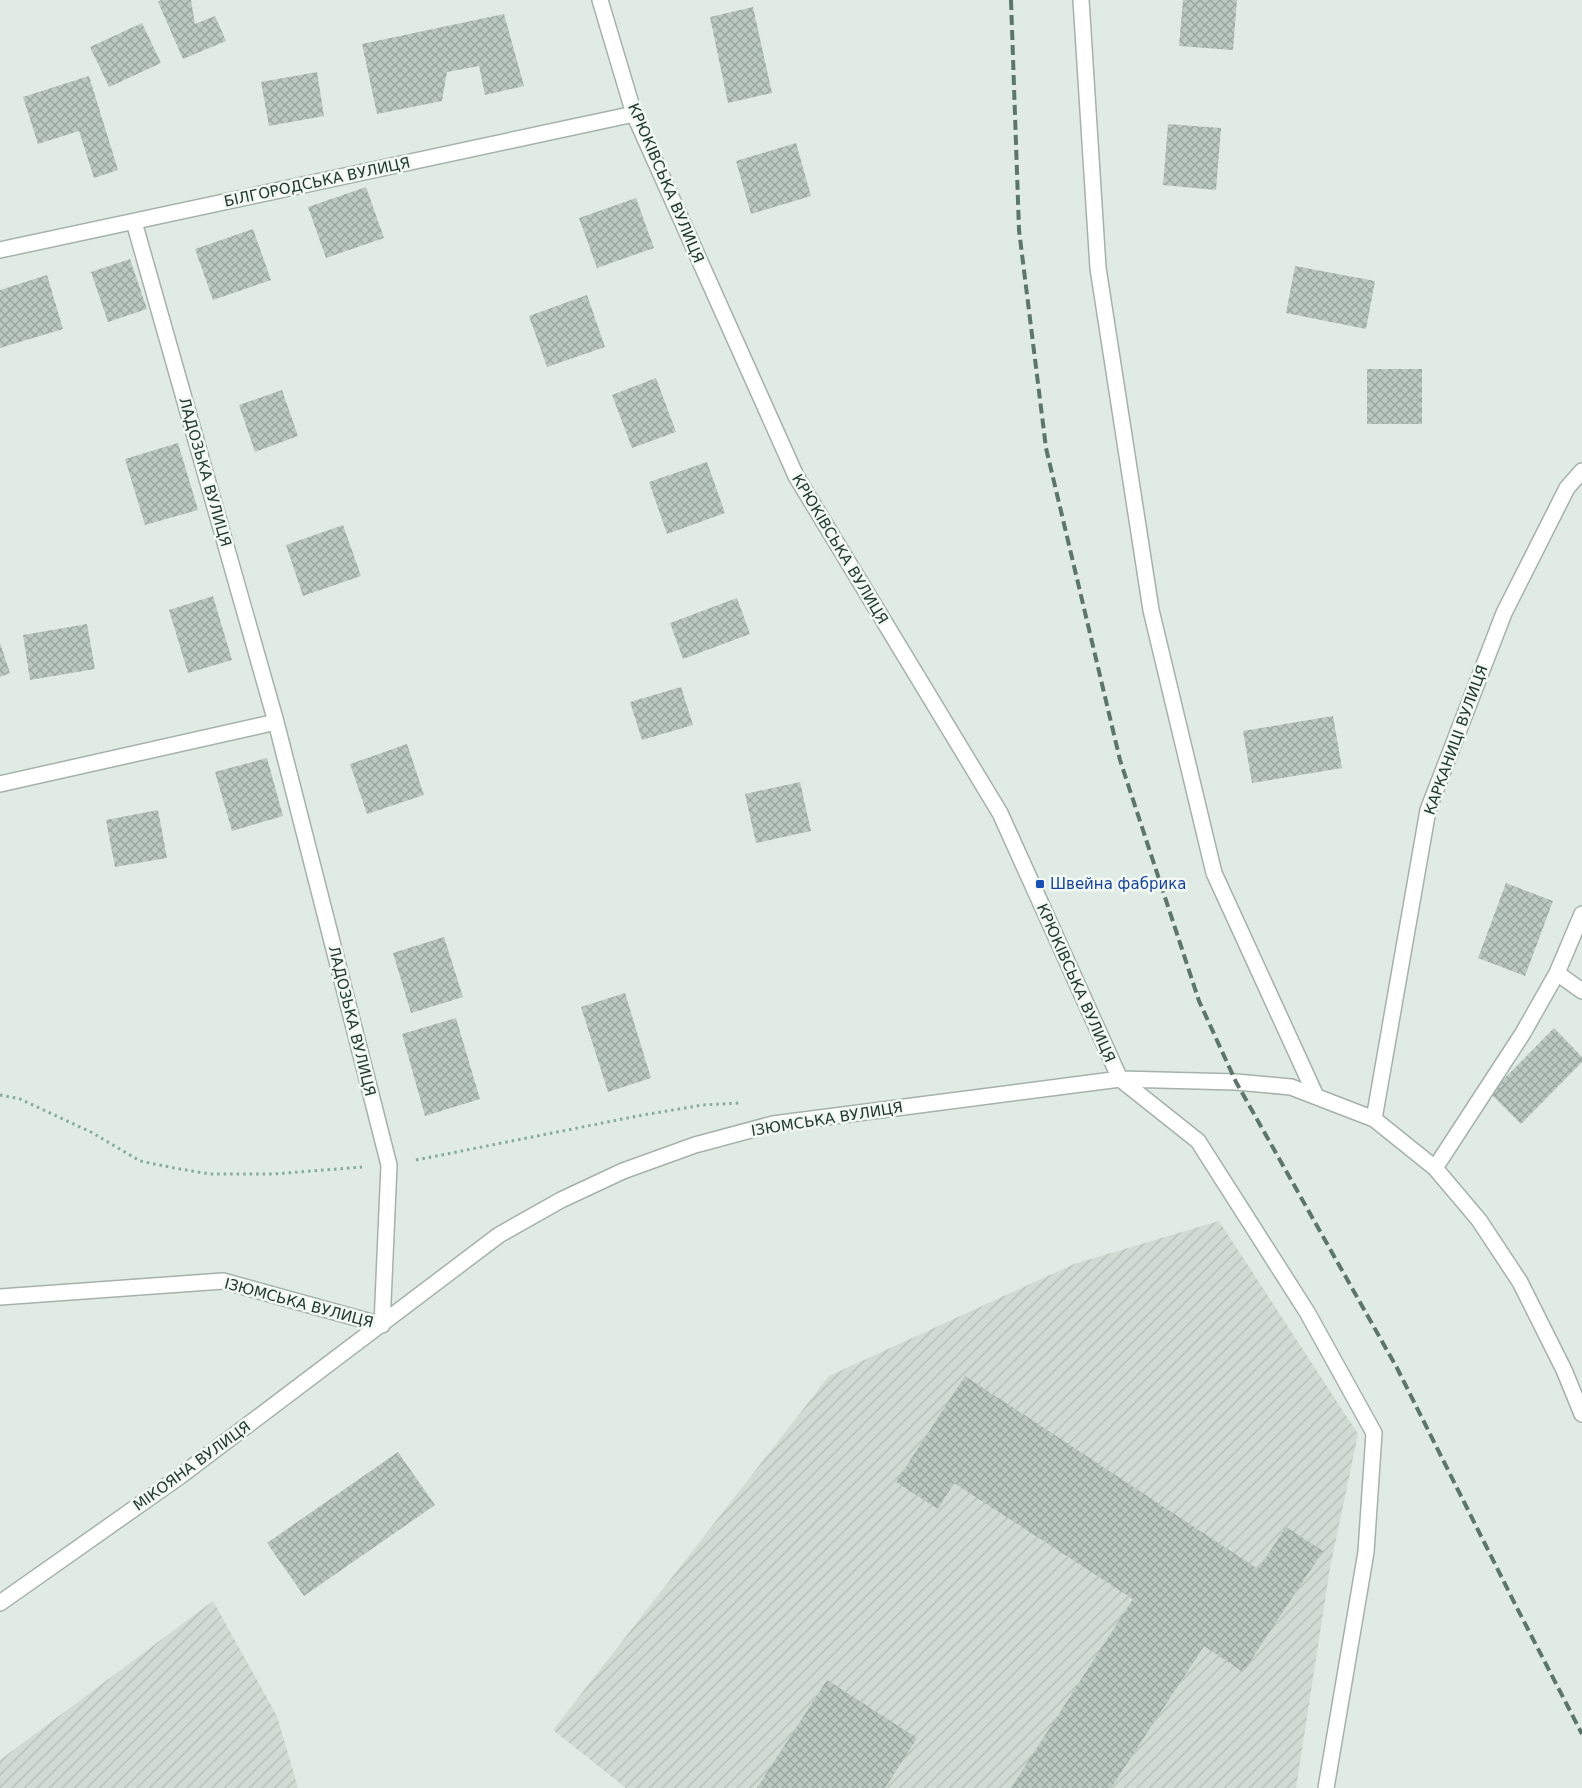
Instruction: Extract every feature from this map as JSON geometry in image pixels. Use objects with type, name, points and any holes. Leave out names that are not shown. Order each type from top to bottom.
[{"type":"street","name":"КРЮКІВСЬКА ВУЛИЦЯ","points":[[600,0],[634,114],[796,476],[1000,813],[1120,1079]]},
{"type":"street","points":[[1081,0],[1098,268],[1151,610],[1214,873],[1316,1096]]},
{"type":"street","name":"БІЛГОРОДСЬКА ВУЛИЦЯ","points":[[0,250],[634,114]]},
{"type":"street","name":"ЛАДОЗЬКА ВУЛИЦЯ","points":[[134,222],[276,722],[389,1165],[382,1325]]},
{"type":"street","name":"КАРКАНИЦІ ВУЛИЦЯ","points":[[1374,1119],[1428,810],[1504,613],[1567,488],[1582,471]]},
{"type":"street","points":[[0,784],[276,722]]},
{"type":"street","points":[[1435,1168],[1523,1033],[1557,973],[1582,914]]},
{"type":"street","points":[[1557,973],[1582,990]]},
{"type":"street","points":[[1120,1079],[1198,1141],[1307,1312],[1374,1433],[1366,1552],[1326,1788]]},
{"type":"street","name":"ІЗЮМСЬКА ВУЛИЦЯ","points":[[0,1297],[223,1281],[382,1325],[499,1235],[560,1200],[623,1171],[695,1144],[773,1124],[1120,1079],[1236,1082],[1291,1087],[1374,1119],[1435,1168],[1480,1220],[1520,1282],[1564,1370],[1582,1414]]},
{"type":"street","name":"МІКОЯНА ВУЛИЦЯ","points":[[0,1603],[179,1477],[382,1325]]},
{"type":"shaded area","points":[[1219,1221],[1358,1434],[1330,1568],[1296,1788],[626,1788],[553,1730],[829,1376],[1074,1264]]},
{"type":"shaded area","points":[[213,1601],[277,1716],[298,1788],[0,1788],[0,1760]]},
{"type":"building","points":[[161,0],[191,0],[195,24],[215,16],[226,41],[183,59],[158,2]]},
{"type":"building","points":[[1183,0],[1237,0],[1233,50],[1179,46]]},
{"type":"building","points":[[753,7],[772,93],[728,103],[710,17]]},
{"type":"building","points":[[504,14],[524,86],[485,95],[479,66],[447,72],[442,101],[377,114],[362,44]]},
{"type":"building","points":[[142,23],[161,63],[109,87],[90,47]]},
{"type":"building","points":[[317,72],[324,116],[269,126],[261,82]]},
{"type":"building","points":[[89,76],[118,170],[94,178],[79,131],[38,144],[23,97]]},
{"type":"building","points":[[1168,124],[1221,128],[1216,190],[1163,185]]},
{"type":"building","points":[[796,143],[811,196],[751,214],[736,161]]},
{"type":"building","points":[[366,187],[384,238],[326,258],[308,207]]},
{"type":"building","points":[[636,198],[654,248],[597,268],[579,218]]},
{"type":"building","points":[[253,229],[271,280],[213,300],[195,249]]},
{"type":"building","points":[[130,259],[147,309],[108,322],[91,272]]},
{"type":"building","points":[[1295,266],[1375,281],[1366,329],[1286,313]]},
{"type":"building","points":[[47,275],[63,329],[0,348],[0,290]]},
{"type":"building","points":[[587,295],[605,347],[547,367],[529,316]]},
{"type":"building","points":[[1367,369],[1422,369],[1422,424],[1367,424]]},
{"type":"building","points":[[656,378],[676,432],[632,448],[612,395]]},
{"type":"building","points":[[282,390],[298,436],[255,452],[239,405]]},
{"type":"building","points":[[178,443],[198,510],[145,525],[125,459]]},
{"type":"building","points":[[707,462],[725,513],[667,534],[649,482]]},
{"type":"building","points":[[343,525],[361,576],[303,596],[286,545]]},
{"type":"building","points":[[213,596],[232,660],[188,673],[169,610]]},
{"type":"building","points":[[737,598],[750,634],[683,659],[670,623]]},
{"type":"building","points":[[87,624],[95,669],[30,680],[23,635]]},
{"type":"building","points":[[0,643],[10,673],[0,677]]},
{"type":"building","points":[[681,687],[693,725],[642,740],[630,702]]},
{"type":"building","points":[[1333,716],[1342,768],[1252,783],[1243,731]]},
{"type":"building","points":[[407,744],[424,795],[367,814],[350,764]]},
{"type":"building","points":[[267,758],[283,816],[232,831],[215,772]]},
{"type":"building","points":[[800,782],[811,831],[756,843],[745,794]]},
{"type":"building","points":[[158,810],[167,858],[115,867],[106,820]]},
{"type":"building","points":[[1506,883],[1553,901],[1525,976],[1478,958]]},
{"type":"building","points":[[444,937],[463,997],[411,1013],[393,953]]},
{"type":"building","points":[[625,993],[651,1078],[608,1092],[581,1007]]},
{"type":"building","points":[[456,1018],[480,1099],[425,1116],[402,1034]]},
{"type":"building","points":[[1554,1028],[1582,1057],[1582,1062],[1521,1124],[1490,1093]]},
{"type":"building","points":[[965,1376],[1258,1569],[1286,1527],[1323,1551],[1243,1672],[1204,1646],[1111,1788],[1011,1788],[1133,1599],[954,1483],[938,1509],[896,1482]]},
{"type":"building","points":[[398,1452],[435,1505],[304,1596],[267,1543]]},
{"type":"building","points":[[827,1680],[917,1738],[885,1788],[757,1788]]},
{"type":"railway","points":[[1011,0],[1019,230],[1046,448],[1120,760],[1199,1001],[1236,1082],[1397,1368],[1582,1734]]},
{"type":"place","name":"Швейна фабрика","points":[[1040,884]]}]
